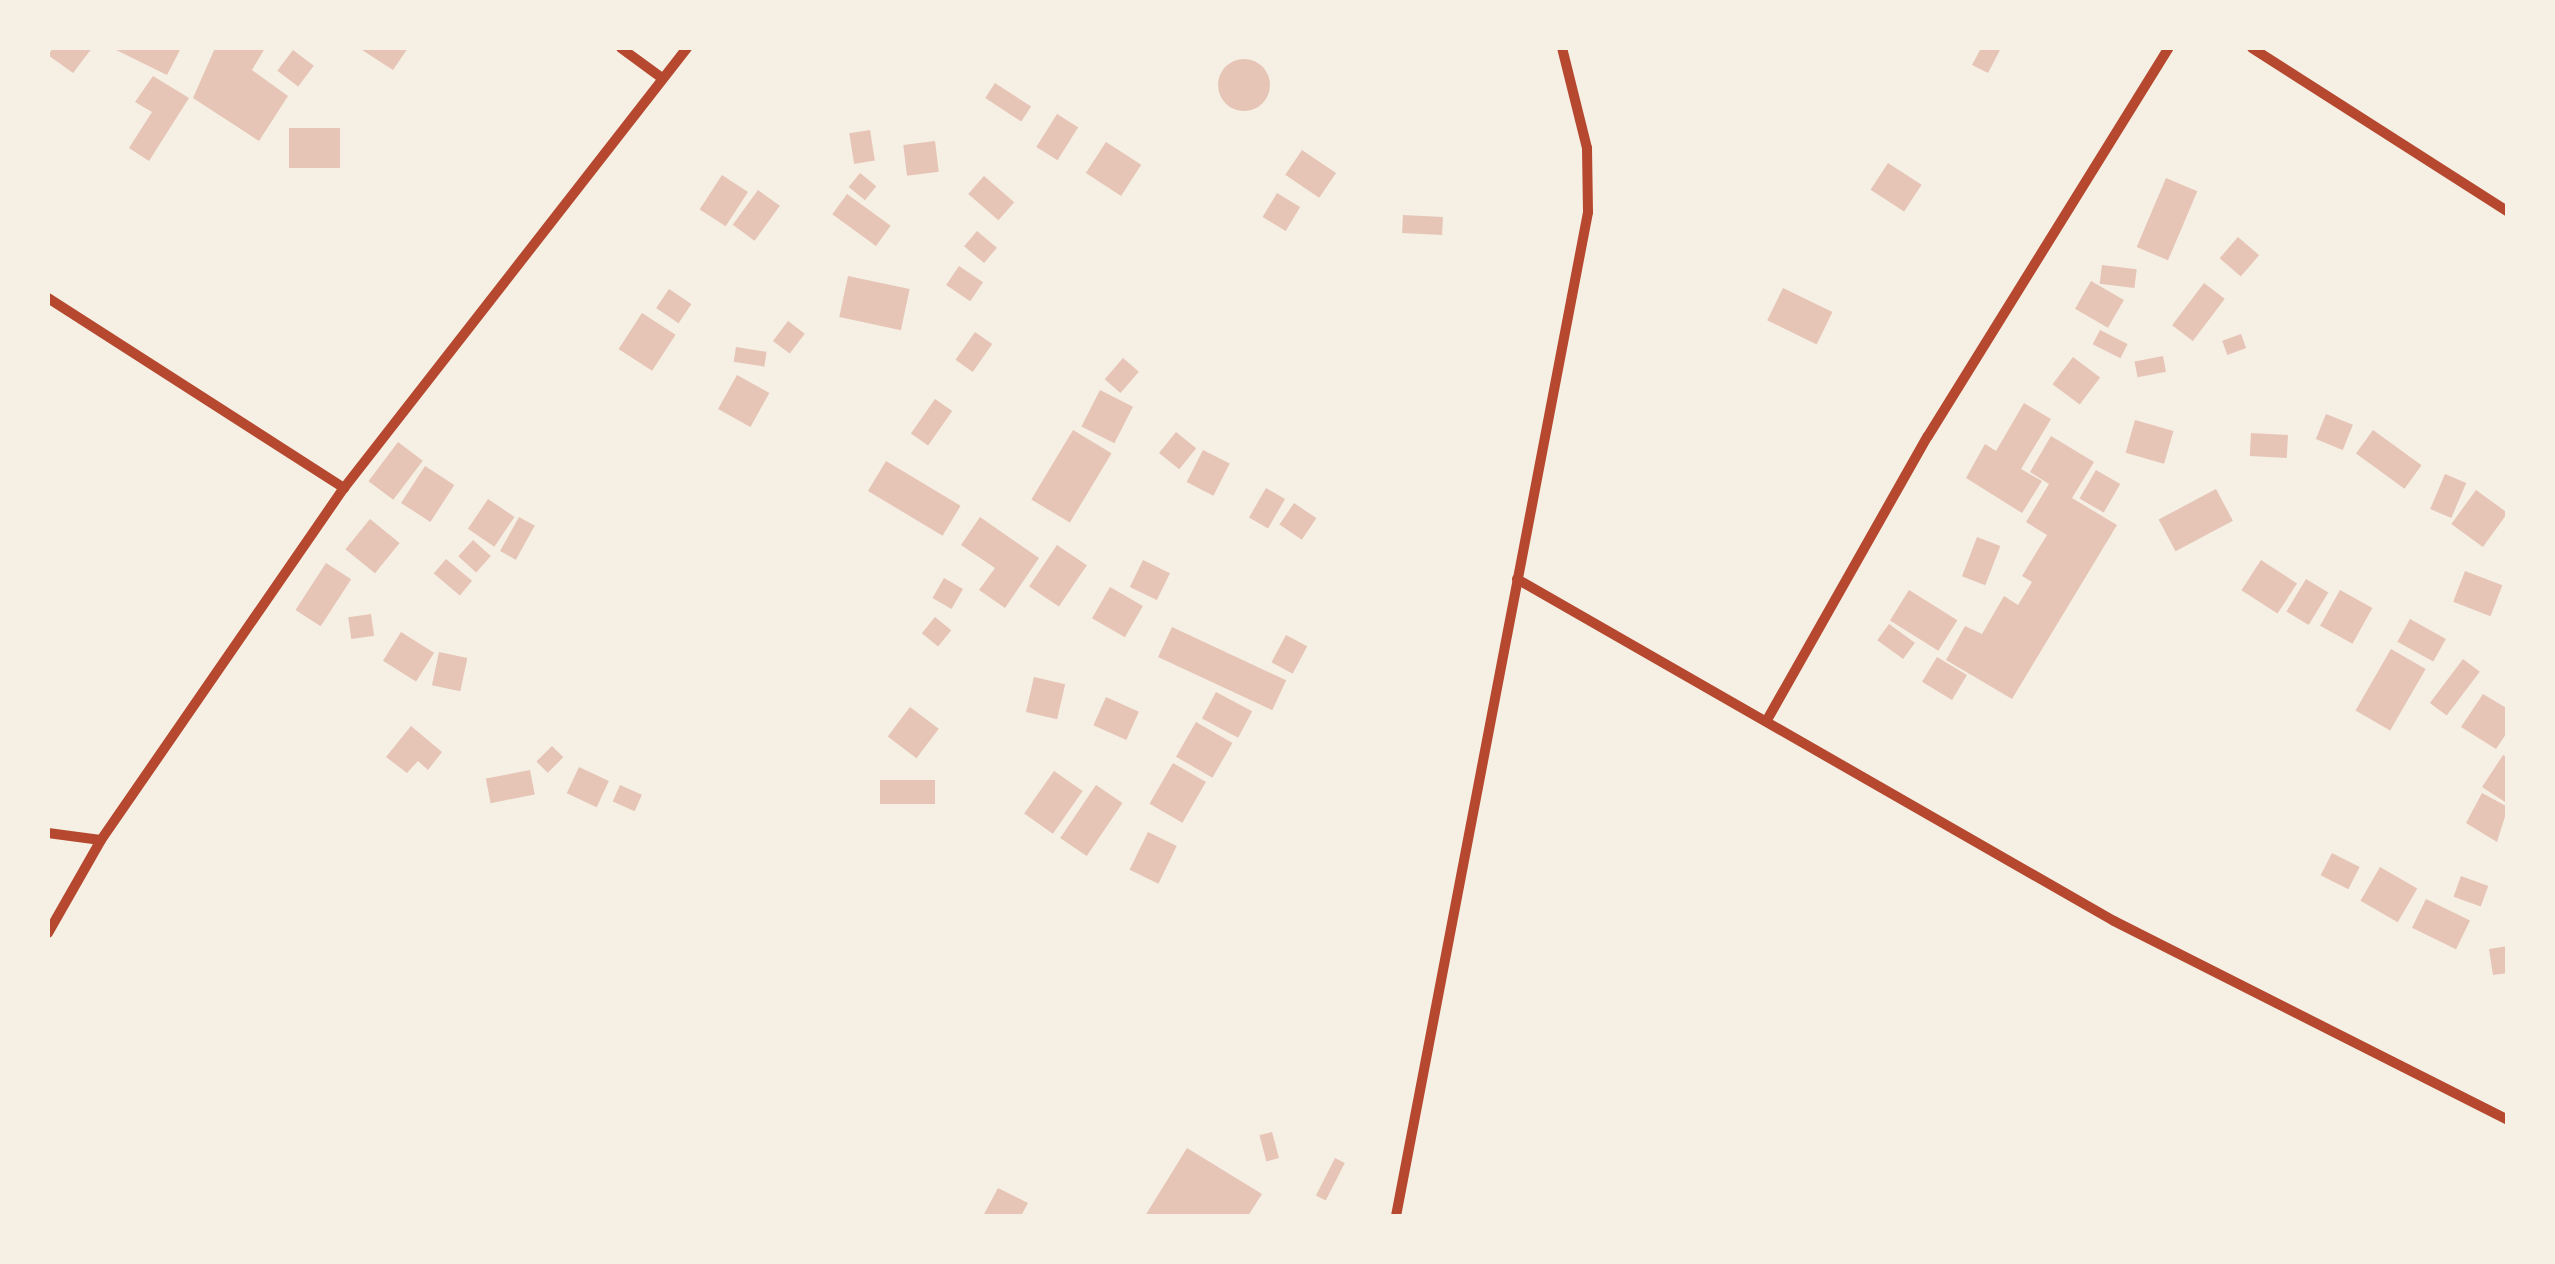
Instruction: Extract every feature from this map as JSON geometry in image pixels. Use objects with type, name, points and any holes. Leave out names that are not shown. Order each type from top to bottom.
[{"type":"street","points":[[621,48],[662,78]]},
{"type":"street","points":[[48,933],[101,840],[344,488],[687,48]]},
{"type":"street","points":[[1396,1216],[1588,212],[1587,148],[1562,48]]},
{"type":"street","points":[[1767,720],[1928,436],[2169,48]]},
{"type":"street","points":[[2252,48],[2508,212]]},
{"type":"street","points":[[48,298],[344,488]]},
{"type":"street","points":[[1517,580],[2114,921],[2508,1120]]},
{"type":"street","points":[[48,833],[101,840]]},
{"type":"building","points":[[53,48],[92,48],[73,73],[48,55]]},
{"type":"building","points":[[112,48],[181,48],[167,75]]},
{"type":"building","points":[[215,48],[265,48],[252,70],[288,96],[259,141],[193,98]]},
{"type":"building","points":[[359,48],[408,48],[393,70]]},
{"type":"building","points":[[1981,48],[2001,48],[1988,73],[1972,65]]},
{"type":"building","points":[[293,50],[314,66],[298,86],[277,71]]},
{"type":"building","points":[[1244,59],[1262,67],[1270,85],[1262,103],[1244,111],[1226,103],[1218,85],[1226,67]]},
{"type":"building","points":[[153,76],[189,98],[149,161],[129,148],[152,112],[135,102]]},
{"type":"building","points":[[995,83],[1031,106],[1021,122],[985,98]]},
{"type":"building","points":[[1057,114],[1078,127],[1058,160],[1036,147]]},
{"type":"building","points":[[289,128],[340,128],[340,168],[289,168]]},
{"type":"building","points":[[870,130],[875,161],[854,164],[849,133]]},
{"type":"building","points":[[935,141],[939,172],[907,176],[903,145]]},
{"type":"building","points":[[1106,142],[1141,165],[1121,196],[1086,173]]},
{"type":"building","points":[[1302,150],[1336,173],[1319,198],[1285,175]]},
{"type":"building","points":[[1888,163],[1922,185],[1904,212],[1871,190]]},
{"type":"building","points":[[860,173],[876,186],[865,200],[849,187]]},
{"type":"building","points":[[722,175],[748,192],[726,226],[700,209]]},
{"type":"building","points":[[984,176],[1014,202],[998,220],[968,194]]},
{"type":"building","points":[[2166,178],[2197,191],[2168,260],[2137,247]]},
{"type":"building","points":[[758,190],[780,206],[755,241],[733,225]]},
{"type":"building","points":[[1277,193],[1300,207],[1286,231],[1263,217]]},
{"type":"building","points":[[847,194],[891,226],[876,246],[832,214]]},
{"type":"building","points":[[1403,215],[1443,217],[1442,235],[1402,233]]},
{"type":"building","points":[[977,231],[997,248],[984,263],[964,246]]},
{"type":"building","points":[[2238,237],[2259,255],[2241,277],[2220,258]]},
{"type":"building","points":[[2102,265],[2137,269],[2134,288],[2100,284]]},
{"type":"building","points":[[959,266],[983,282],[970,301],[946,285]]},
{"type":"building","points":[[848,276],[910,289],[901,330],[839,317]]},
{"type":"building","points":[[2091,281],[2124,300],[2108,328],[2075,309]]},
{"type":"building","points":[[2204,283],[2225,299],[2193,341],[2172,325]]},
{"type":"building","points":[[1783,288],[1832,312],[1817,344],[1767,320]]},
{"type":"building","points":[[669,289],[691,304],[679,323],[656,308]]},
{"type":"building","points":[[642,313],[676,335],[652,371],[619,349]]},
{"type":"building","points":[[788,321],[805,334],[790,354],[773,341]]},
{"type":"building","points":[[2100,330],[2128,344],[2120,358],[2093,344]]},
{"type":"building","points":[[975,332],[992,344],[973,372],[955,360]]},
{"type":"building","points":[[2241,334],[2246,348],[2227,355],[2222,341]]},
{"type":"building","points":[[736,347],[767,352],[764,367],[734,362]]},
{"type":"building","points":[[2163,356],[2166,372],[2138,377],[2135,362]]},
{"type":"building","points":[[2073,357],[2100,377],[2080,405],[2053,384]]},
{"type":"building","points":[[1123,358],[1139,372],[1120,393],[1105,379]]},
{"type":"building","points":[[737,375],[769,393],[750,427],[718,409]]},
{"type":"building","points":[[1100,390],[1133,407],[1114,443],[1081,427]]},
{"type":"building","points":[[935,399],[952,411],[928,445],[911,433]]},
{"type":"building","points":[[2024,403],[2051,419],[2021,469],[2042,481],[2022,513],[1966,478],[1985,444],[1996,451]]},
{"type":"building","points":[[2326,414],[2353,425],[2343,450],[2316,439]]},
{"type":"building","points":[[2135,420],[2173,431],[2164,464],[2126,453]]},
{"type":"building","points":[[1073,430],[1112,453],[1070,523],[1031,499]]},
{"type":"building","points":[[2373,430],[2422,465],[2404,489],[2356,453]]},
{"type":"building","points":[[1176,432],[1196,448],[1179,469],[1159,453]]},
{"type":"building","points":[[2251,433],[2288,435],[2287,458],[2250,456]]},
{"type":"building","points":[[2051,436],[2094,462],[2072,498],[2117,525],[2012,699],[1946,660],[1965,626],[1982,634],[2004,596],[2018,605],[2032,582],[2022,576],[2047,535],[2026,522],[2049,484],[2030,472]]},
{"type":"building","points":[[398,442],[423,461],[393,500],[369,481]]},
{"type":"building","points":[[1203,450],[1230,464],[1213,496],[1187,482]]},
{"type":"building","points":[[886,461],[961,506],[943,536],[868,491]]},
{"type":"building","points":[[425,466],[454,485],[430,522],[401,503]]},
{"type":"building","points":[[2096,470],[2120,484],[2104,513],[2080,499]]},
{"type":"building","points":[[2445,474],[2466,483],[2451,518],[2430,509]]},
{"type":"building","points":[[1266,488],[1285,499],[1268,528],[1249,517]]},
{"type":"building","points":[[2216,489],[2233,521],[2176,551],[2159,520]]},
{"type":"building","points":[[2476,490],[2508,513],[2483,547],[2451,524]]},
{"type":"building","points":[[488,499],[515,517],[494,547],[468,529]]},
{"type":"building","points":[[1294,503],[1316,518],[1302,540],[1279,525]]},
{"type":"building","points":[[519,517],[535,526],[516,560],[500,551]]},
{"type":"building","points":[[980,517],[1039,558],[1005,608],[979,590],[995,568],[961,545]]},
{"type":"building","points":[[370,519],[400,543],[375,573],[345,549]]},
{"type":"building","points":[[1977,537],[2000,546],[1985,585],[1962,576]]},
{"type":"building","points":[[473,540],[491,556],[476,572],[458,556]]},
{"type":"building","points":[[1057,545],[1087,565],[1059,607],[1029,586]]},
{"type":"building","points":[[446,559],[472,581],[460,595],[434,574]]},
{"type":"building","points":[[1143,560],[1170,573],[1157,600],[1130,587]]},
{"type":"building","points":[[2261,560],[2297,583],[2277,614],[2241,590]]},
{"type":"building","points":[[326,563],[351,579],[321,626],[296,610]]},
{"type":"building","points":[[2465,571],[2502,585],[2491,616],[2453,602]]},
{"type":"building","points":[[944,578],[963,589],[952,609],[932,598]]},
{"type":"building","points":[[2306,579],[2328,592],[2309,625],[2286,612]]},
{"type":"building","points":[[1110,587],[1143,606],[1125,637],[1092,618]]},
{"type":"building","points":[[1909,590],[1957,620],[1938,651],[1890,621]]},
{"type":"building","points":[[2340,590],[2372,608],[2352,644],[2320,626]]},
{"type":"building","points":[[371,614],[374,636],[351,639],[348,617]]},
{"type":"building","points":[[935,617],[951,630],[938,647],[922,633]]},
{"type":"building","points":[[2410,619],[2446,639],[2433,662],[2397,642]]},
{"type":"building","points":[[1889,624],[1915,643],[1903,659],[1877,640]]},
{"type":"building","points":[[1172,627],[1286,680],[1272,710],[1158,657]]},
{"type":"building","points":[[401,632],[434,653],[416,682],[383,661]]},
{"type":"building","points":[[1286,635],[1307,646],[1293,674],[1271,662]]},
{"type":"building","points":[[2391,649],[2426,669],[2390,730],[2356,710]]},
{"type":"building","points":[[439,652],[467,658],[460,691],[432,685]]},
{"type":"building","points":[[1937,657],[1967,675],[1952,700],[1922,682]]},
{"type":"building","points":[[2463,659],[2480,672],[2447,716],[2430,703]]},
{"type":"building","points":[[1034,677],[1065,684],[1057,719],[1026,712]]},
{"type":"building","points":[[1216,692],[1252,711],[1238,738],[1202,718]]},
{"type":"building","points":[[2483,694],[2508,709],[2508,731],[2496,749],[2461,727]]},
{"type":"building","points":[[1106,697],[1139,712],[1126,740],[1093,725]]},
{"type":"building","points":[[910,707],[939,729],[916,758],[888,737]]},
{"type":"building","points":[[1196,722],[1232,743],[1212,778],[1176,757]]},
{"type":"building","points":[[411,726],[442,752],[428,770],[418,761],[407,773],[386,757]]},
{"type":"building","points":[[552,746],[563,757],[548,773],[536,762]]},
{"type":"building","points":[[2503,755],[2508,758],[2508,804],[2482,787]]},
{"type":"building","points":[[1173,763],[1206,782],[1182,823],[1150,804]]},
{"type":"building","points":[[579,767],[609,781],[597,807],[567,793]]},
{"type":"building","points":[[530,770],[535,795],[491,803],[486,779]]},
{"type":"building","points":[[1054,771],[1083,791],[1053,834],[1024,814]]},
{"type":"building","points":[[880,780],[935,780],[935,804],[880,804]]},
{"type":"building","points":[[620,785],[642,795],[635,811],[613,801]]},
{"type":"building","points":[[1096,785],[1123,803],[1087,856],[1060,838]]},
{"type":"building","points":[[2482,793],[2508,807],[2497,842],[2466,823]]},
{"type":"building","points":[[1148,832],[1177,846],[1158,884],[1130,870]]},
{"type":"building","points":[[2332,853],[2360,867],[2348,889],[2321,875]]},
{"type":"building","points":[[2380,867],[2417,888],[2398,922],[2360,901]]},
{"type":"building","points":[[2461,876],[2488,886],[2481,907],[2453,897]]},
{"type":"building","points":[[2426,899],[2470,920],[2456,949],[2412,928]]},
{"type":"building","points":[[2508,946],[2508,973],[2493,975],[2489,949]]},
{"type":"building","points":[[1272,1132],[1279,1158],[1266,1161],[1259,1135]]},
{"type":"building","points":[[1187,1148],[1262,1194],[1248,1216],[1145,1216]]},
{"type":"building","points":[[1335,1158],[1345,1163],[1326,1200],[1316,1195]]},
{"type":"building","points":[[998,1188],[1028,1203],[1021,1216],[983,1216]]}]
